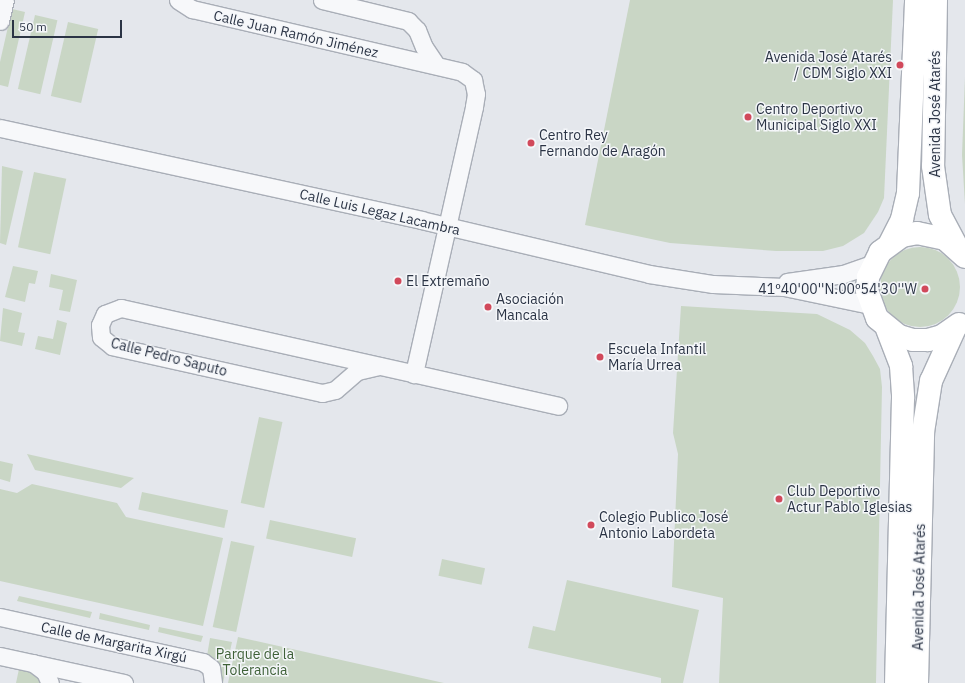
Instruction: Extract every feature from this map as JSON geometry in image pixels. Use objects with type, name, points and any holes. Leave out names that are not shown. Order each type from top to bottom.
[{"type":"main road","name":"Avenida José Atarés","points":[[890,243],[902,219],[908,193],[916,0]]},
{"type":"main road","name":"Avenida José Atarés","points":[[936,0],[933,166],[940,215],[961,252]]},
{"type":"main road","points":[[870,305],[868,277],[872,264],[890,243],[902,236],[931,234],[945,239],[961,252]]},
{"type":"main road","name":"Avenida José Atarés","points":[[870,305],[887,329],[901,366],[903,393],[896,683]]},
{"type":"main road","name":"Avenida José Atarés","points":[[917,683],[922,432],[932,381],[960,323]]},
{"type":"main road","points":[[887,329],[899,336],[921,340],[942,336],[960,323]]},
{"type":"street","points":[[0,21],[4,0]]},
{"type":"street","name":"Calle Juan Ramón Jiménez","points":[[178,0],[192,9],[394,57],[436,65],[469,76],[475,86],[476,94],[447,226]]},
{"type":"street","points":[[322,0],[400,18],[412,25],[436,65]]},
{"type":"street","name":"Calle Juan Ramón Jiménez","points":[[394,57],[405,54],[413,45],[414,38],[412,25]]},
{"type":"street","name":"Calle Luis Legaz Lacambra","points":[[0,128],[447,226],[674,279],[713,284],[762,285],[801,290],[870,305]]},
{"type":"street","points":[[414,374],[447,226]]},
{"type":"street","name":"Calle Luis Legaz Lacambra","points":[[762,285],[828,277],[872,264]]},
{"type":"street","name":"Calle Pedro Saputo","points":[[379,366],[357,371],[335,390],[322,393],[112,346],[101,337],[100,325],[105,314],[122,308],[558,406]]},
{"type":"street","points":[[328,354],[341,367],[342,383]]},
{"type":"street","name":"Calle de Margarita Xirgú","points":[[0,617],[203,662],[211,668],[213,683]]},
{"type":"street","points":[[0,656],[124,683]]},
{"type":"street","points":[[33,663],[42,669],[50,683]]},
{"type":"street","points":[[61,683],[77,673]]},
{"type":"green space","name":"Centro Deportivo Municipal Siglo XXI","points":[[630,0],[893,0],[884,198],[878,212],[864,233],[843,246],[823,251],[776,251],[670,243],[585,225]]},
{"type":"green space","points":[[12,9],[25,12],[8,87],[0,85],[0,62]]},
{"type":"green space","points":[[35,15],[57,20],[40,94],[18,89]]},
{"type":"green space","points":[[68,22],[98,29],[81,103],[51,96]]},
{"type":"green space","points":[[965,77],[965,204],[962,155]]},
{"type":"green space","points":[[2,166],[23,171],[6,245],[0,243]]},
{"type":"green space","points":[[34,172],[66,179],[50,254],[18,247]]},
{"type":"green space","points":[[920,247],[935,250],[948,259],[957,272],[960,287],[957,302],[948,315],[935,324],[920,327],[905,324],[892,315],[883,302],[880,287],[883,272],[892,259],[905,250]]},
{"type":"green space","points":[[13,266],[38,271],[35,284],[29,283],[25,302],[5,297]]},
{"type":"green space","points":[[51,274],[77,280],[70,312],[59,310],[63,290],[49,287]]},
{"type":"green space","name":"Club Deportivo Actur Pablo Iglesias","points":[[681,306],[817,314],[850,330],[865,343],[880,369],[882,387],[876,683],[719,683],[723,598],[672,587],[678,454],[673,433]]},
{"type":"green space","points":[[3,308],[22,313],[18,332],[25,333],[22,346],[0,341]]},
{"type":"green space","points":[[57,320],[67,323],[60,355],[35,349],[38,336],[53,339]]},
{"type":"green space","points":[[259,417],[282,422],[264,508],[241,503]]},
{"type":"green space","points":[[27,454],[134,478],[121,488],[35,470]]},
{"type":"green space","points":[[0,461],[13,464],[10,482],[0,479]]},
{"type":"green space","points":[[32,484],[117,503],[126,517],[223,538],[203,626],[0,581],[0,489],[17,493]]},
{"type":"green space","points":[[142,492],[228,510],[224,528],[138,510]]},
{"type":"green space","points":[[270,520],[356,538],[352,557],[266,539]]},
{"type":"green space","points":[[231,541],[254,546],[236,632],[213,627]]},
{"type":"green space","points":[[442,559],[485,568],[482,585],[438,576]]},
{"type":"green space","points":[[567,580],[699,610],[683,683],[661,683],[661,678],[528,648],[533,626],[555,631]]},
{"type":"green space","points":[[19,596],[92,612],[90,618],[17,601]]},
{"type":"green space","points":[[100,613],[150,625],[149,630],[99,619]]},
{"type":"green space","points":[[159,627],[203,636],[201,642],[158,632]]},
{"type":"green space","name":"Parque de la Tolerancia","points":[[238,637],[444,683],[228,683]]},
{"type":"green space","points":[[210,638],[232,642],[223,683],[221,683],[220,669],[207,656]]},
{"type":"green space","points":[[19,669],[33,672],[43,683],[16,683]]},
{"type":"place","name":"Avenida José Atarés / CDM Siglo XXI","points":[[900,65]]},
{"type":"place","name":"Centro Deportivo Municipal Siglo XXI","points":[[748,117]]},
{"type":"place","name":"Centro Rey Fernando de Aragón","points":[[531,143]]},
{"type":"place","name":"El Extremaño","points":[[398,281]]},
{"type":"place","name":"41º40'00''N.00º54'30''W","points":[[925,289]]},
{"type":"place","name":"Asociación Mancala","points":[[488,307]]},
{"type":"place","name":"Escuela Infantil María Urrea","points":[[600,357]]},
{"type":"place","name":"Club Deportivo Actur Pablo Iglesias","points":[[779,499]]},
{"type":"place","name":"Colegio Publico José Antonio Labordeta","points":[[591,525]]}]
